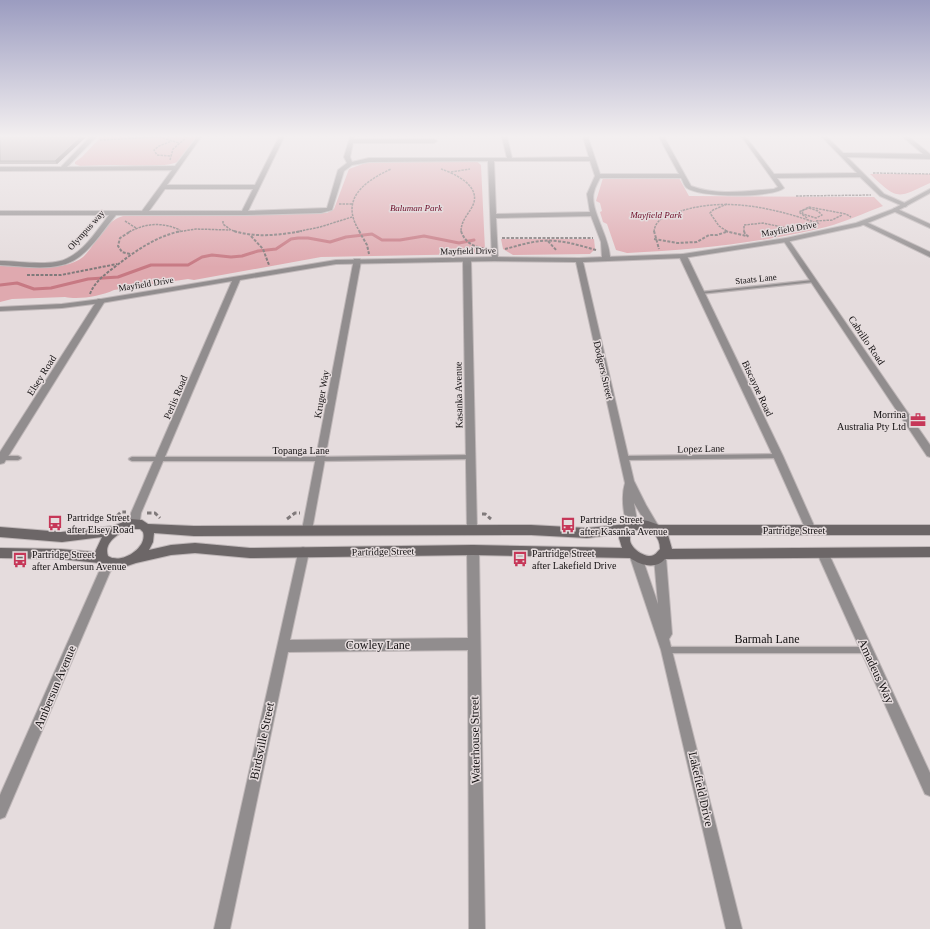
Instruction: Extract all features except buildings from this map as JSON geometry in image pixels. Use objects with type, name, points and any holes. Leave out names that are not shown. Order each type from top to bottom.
[{"type":"main road","points":[[0,532],[62,537],[113,531],[124,526],[135,524],[146,528],[149,532],[150,540],[145,550],[136,558],[123,563],[60,554],[0,553]]},
{"type":"main road","points":[[662,556],[666,550],[666,540],[656,529],[643,524],[630,528],[624,538],[625,543],[634,555],[649,560],[662,556],[930,552]]},
{"type":"main road","name":"Partridge Street","points":[[146,528],[194,531],[531,530],[587,534],[630,528]]},
{"type":"main road","name":"Partridge Street","points":[[656,529],[930,530]]},
{"type":"main road","points":[[108,561],[101,552],[102,546],[107,537],[113,531]]},
{"type":"main road","name":"Partridge Street","points":[[136,558],[183,549],[206,549],[235,553],[473,550],[634,555]]},
{"type":"street","points":[[145,212],[168,180]]},
{"type":"street","points":[[244,213],[259,180]]},
{"type":"street","points":[[0,213],[312,212],[330,209],[338,180]]},
{"type":"street","points":[[492,180],[494,259]]},
{"type":"street","points":[[596,180],[590,193],[594,214],[607,250],[606,258]]},
{"type":"street","points":[[685,180],[689,187],[696,191],[708,193],[774,191],[781,188],[776,180]]},
{"type":"street","points":[[870,180],[882,195],[905,205]]},
{"type":"street","points":[[163,187],[256,187]]},
{"type":"street","name":"Mayfield Drive","points":[[0,309],[62,306],[101,301],[321,264],[357,261],[494,259],[579,260],[683,256],[786,240],[864,223],[895,210],[930,191]]},
{"type":"street","points":[[895,210],[930,226]]},
{"type":"street","name":"Olympus way","points":[[0,263],[57,263],[69,261],[79,254],[114,213]]},
{"type":"street","points":[[493,216],[594,214]]},
{"type":"street","points":[[864,223],[930,255]]},
{"type":"street","name":"Cabrillo Road","points":[[786,240],[930,453]]},
{"type":"street","name":"Biscayne Road","points":[[683,256],[778,456],[811,530]]},
{"type":"street","name":"Kasanka Avenue","points":[[466,260],[472,530]]},
{"type":"street","name":"Dodgers Street","points":[[579,260],[629,481],[630,528]]},
{"type":"street","name":"Kruger Way","points":[[307,530],[357,261]]},
{"type":"street","name":"Perlis Road","points":[[135,524],[136,513],[237,279]]},
{"type":"street","name":"Elsey Road","points":[[0,459],[101,301]]},
{"type":"street","name":"Dodgers Street","points":[[629,481],[642,508],[656,529]]},
{"type":"street","name":"Waterhouse Street","points":[[473,550],[477,929]]},
{"type":"street","name":"Birdsville Street","points":[[222,929],[303,552]]},
{"type":"street","name":"Amadeus Way","points":[[823,553],[930,789]]},
{"type":"street","name":"Lakefield Drive","points":[[634,555],[668,650],[734,929]]},
{"type":"street","name":"Lakefield Drive","points":[[662,556],[668,650]]},
{"type":"street","name":"Ambersun Avenue","points":[[0,812],[106,569],[108,561]]},
{"type":"street","name":"Cowley Lane","points":[[283,646],[474,644]]},
{"type":"lane","name":"Staats Lane","points":[[700,292],[813,281]]},
{"type":"lane","name":"Lopez Lane","points":[[624,458],[778,456]]},
{"type":"lane","name":"Topanga Lane","points":[[132,459],[471,457]]},
{"type":"lane","points":[[0,459],[18,458]]},
{"type":"lane","name":"Barmah Lane","points":[[668,650],[866,650]]},
{"type":"path","points":[[368,180],[361,188],[351,211],[355,225],[362,232],[368,243],[369,257]]},
{"type":"path","points":[[464,180],[470,186],[474,198],[473,205],[462,224],[462,233],[468,244],[475,247],[489,249]]},
{"type":"path","points":[[796,196],[874,196],[870,191]]},
{"type":"path","points":[[725,200],[728,204]]},
{"type":"path","points":[[338,204],[353,204]]},
{"type":"path","points":[[728,204],[713,210],[710,213],[717,227],[726,232],[747,236],[751,239]]},
{"type":"path","points":[[660,252],[654,239],[654,227],[659,221],[669,214],[697,206],[728,204],[770,209],[823,224]]},
{"type":"path","points":[[809,208],[818,211],[822,215],[812,218],[802,213],[803,210],[809,208]]},
{"type":"path","points":[[811,221],[800,214],[802,209],[815,208],[839,215],[846,214],[851,218],[849,218]]},
{"type":"path","points":[[747,236],[743,227],[744,225],[763,223],[792,229],[812,222],[811,221],[832,220],[846,214]]},
{"type":"path","points":[[89,298],[91,291],[102,277],[130,254],[148,242],[180,231],[202,228],[230,230],[249,235],[270,235],[304,230],[352,217]]},
{"type":"path","points":[[224,218],[224,224],[230,230]]},
{"type":"path","points":[[124,220],[136,229]]},
{"type":"path","points":[[130,254],[122,252],[118,246],[120,238],[125,234],[136,229],[161,224],[171,226],[180,231]]},
{"type":"path","points":[[501,232],[501,238],[597,238]]},
{"type":"path","points":[[654,239],[677,243],[697,242],[709,235],[717,235],[726,232]]},
{"type":"path","points":[[249,235],[256,239],[264,250],[269,267]]},
{"type":"path","points":[[506,253],[502,250],[540,241],[566,242],[599,250],[594,255]]},
{"type":"green space","name":"Baluman Park","points":[[345,180],[482,180],[485,250],[478,254],[321,257],[194,280],[188,279],[114,290],[90,297],[12,299],[0,302],[0,266],[43,267],[66,265],[75,262],[88,252],[110,223],[123,216],[327,213],[334,209]]},
{"type":"green space","name":"Mayfield Park","points":[[602,180],[680,180],[689,196],[874,197],[883,206],[833,225],[802,233],[702,248],[627,253],[616,250],[607,224],[603,222],[600,212],[602,211],[600,203],[596,201]]},
{"type":"green space","points":[[877,180],[930,180],[930,183],[903,194],[898,194],[886,189]]},
{"type":"green space","points":[[501,239],[594,239],[595,249],[590,254],[513,255],[503,249]]},
{"type":"waterway","points":[[0,285],[17,283],[34,289],[51,288],[88,279],[118,277],[151,265],[188,265],[202,257],[212,255],[231,257],[242,256],[258,251],[276,249],[291,239],[298,238],[308,238],[330,242],[346,237],[372,234],[382,240],[400,240],[424,236],[459,243],[474,240]]},
{"type":"place","name":"Morrina Australia Pty Ltd","points":[[918,420]]},
{"type":"place","name":"Partridge Street after Elsey Road","points":[[55,523]]},
{"type":"place","name":"Partridge Street after Kasanka Avenue","points":[[568,525]]},
{"type":"place","name":"Partridge Street after Lakefield Drive","points":[[520,559]]},
{"type":"place","name":"Partridge Street after Ambersun Avenue","points":[[20,560]]}]
